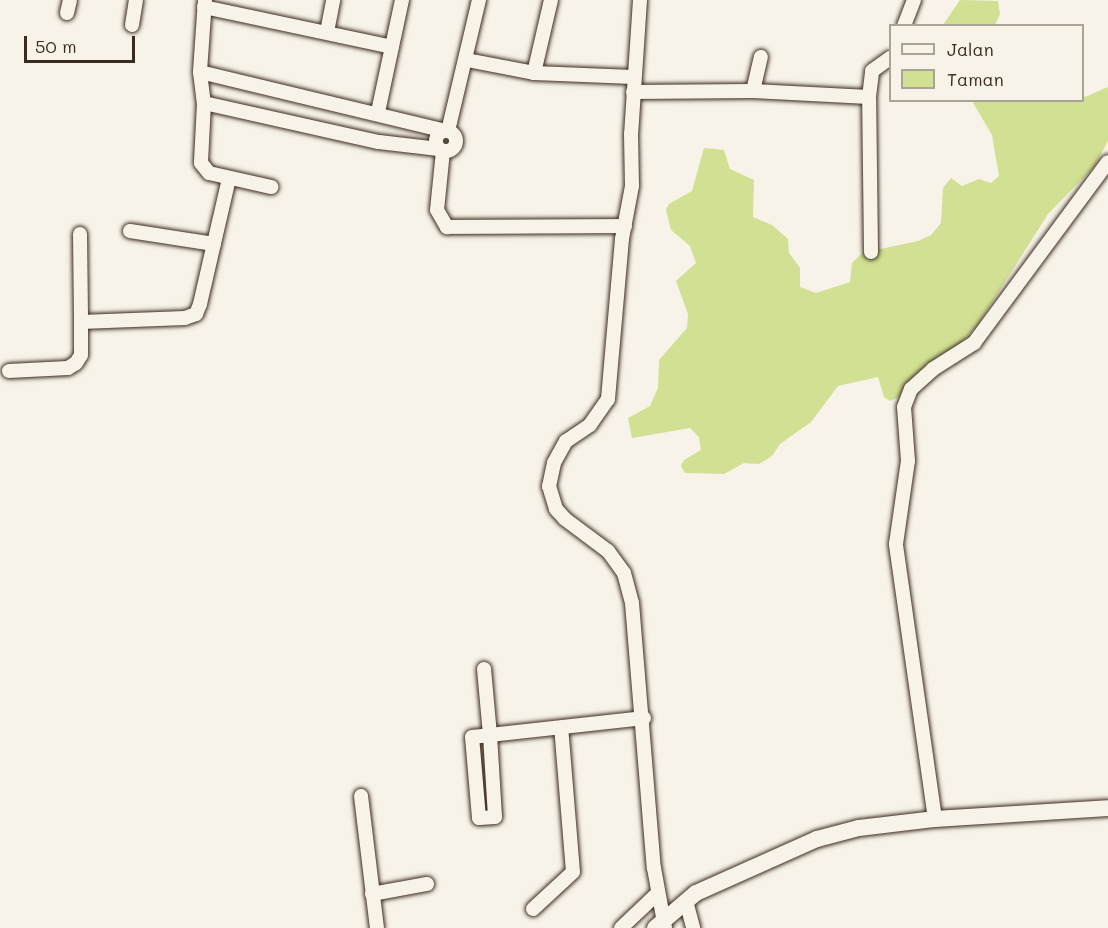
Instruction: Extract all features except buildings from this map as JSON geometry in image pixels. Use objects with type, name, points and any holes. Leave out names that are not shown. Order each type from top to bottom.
[{"type":"street","points":[[132,25],[136,0]]},
{"type":"street","points":[[327,32],[333,0]]},
{"type":"street","points":[[378,112],[402,0]]},
{"type":"street","points":[[446,131],[467,60],[479,0]]},
{"type":"street","points":[[534,73],[551,0]]},
{"type":"street","points":[[640,0],[633,77],[632,186],[625,226],[608,399],[590,425],[566,441],[554,463],[549,486],[556,509],[565,519],[599,543],[624,573],[632,603],[641,669],[661,925]]},
{"type":"street","points":[[905,24],[914,0]]},
{"type":"street","points":[[271,187],[209,173],[201,164],[204,103],[200,72],[205,4],[392,47]]},
{"type":"street","points":[[753,91],[760,57]]},
{"type":"street","points":[[871,252],[869,97],[872,71],[889,59]]},
{"type":"street","points":[[467,60],[534,73],[633,77]]},
{"type":"street","points":[[200,72],[378,112],[446,131],[456,137],[456,144],[452,150],[441,150],[379,142],[204,103]]},
{"type":"street","points":[[633,92],[753,91],[869,97]]},
{"type":"street","points":[[441,150],[437,210],[447,227],[625,226]]},
{"type":"street","points":[[935,819],[910,659],[896,544],[896,522],[907,480],[904,407],[911,389],[933,369],[974,343],[1108,162]]},
{"type":"street","points":[[81,322],[185,318],[196,314],[230,178]]},
{"type":"street","points":[[130,231],[214,244]]},
{"type":"street","points":[[9,371],[68,368],[81,356],[80,234]]},
{"type":"street","points":[[484,669],[490,735],[495,817],[479,818],[472,738],[490,735],[644,718]]},
{"type":"street","points":[[533,909],[573,872],[561,727]]},
{"type":"street","points":[[361,796],[377,928]]},
{"type":"street","points":[[661,925],[686,901],[817,839],[859,828],[935,819],[1108,808]]},
{"type":"street","points":[[372,894],[427,884]]},
{"type":"street","points":[[621,928],[658,893]]},
{"type":"street","points":[[686,901],[693,928]]},
{"type":"green space","points":[[960,0],[998,1],[1000,14],[995,24],[944,24]]},
{"type":"green space","points":[[1108,87],[1108,141],[1094,167],[1048,214],[979,323],[953,352],[915,375],[899,397],[890,401],[884,397],[878,377],[838,386],[811,422],[780,444],[772,456],[759,464],[744,463],[724,474],[685,473],[681,466],[684,460],[701,450],[699,437],[690,428],[632,438],[628,418],[650,406],[658,388],[659,360],[687,328],[688,314],[676,281],[696,263],[690,246],[671,230],[666,210],[669,204],[692,191],[704,148],[724,150],[730,169],[754,180],[753,217],[772,225],[788,239],[789,253],[800,268],[800,287],[816,293],[850,282],[852,263],[862,253],[918,241],[931,235],[941,223],[943,188],[951,178],[962,186],[979,179],[991,183],[999,176],[992,135],[973,102],[1084,102],[1084,96]]}]
